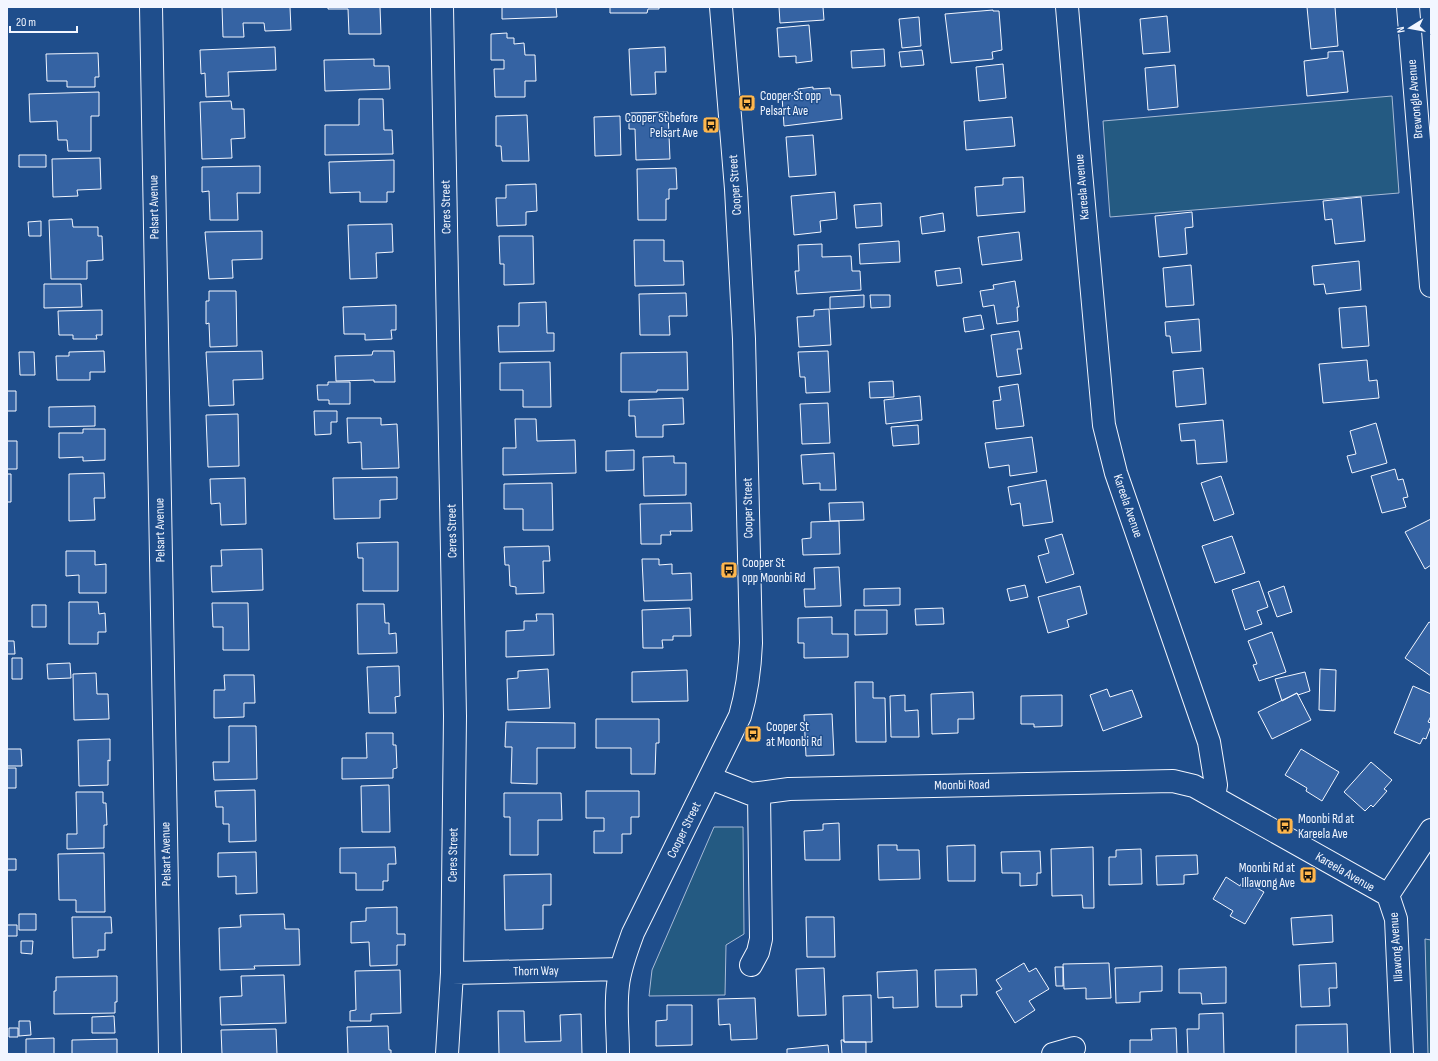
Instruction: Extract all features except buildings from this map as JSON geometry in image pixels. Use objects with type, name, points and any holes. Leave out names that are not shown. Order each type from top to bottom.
[{"type":"street","name":"Pelsart Avenue","points":[[151,7],[170,1054]]},
{"type":"street","name":"Ceres Street","points":[[442,7],[455,716],[452,973],[447,1054]]},
{"type":"street","name":"Cooper Street","points":[[618,1054],[617,1004],[621,969],[633,933],[740,716],[746,696],[751,643],[744,339],[736,189],[721,7]]},
{"type":"street","name":"Kareela Avenue","points":[[1068,7],[1080,161],[1104,425],[1116,473],[1210,746],[1216,785],[1214,796],[1388,896]]},
{"type":"street","name":"Brewongle Avenue","points":[[1408,7],[1431,286]]},
{"type":"street","name":"Moonbi Road","points":[[710,778],[744,793],[759,794],[789,789],[1160,780],[1184,783],[1214,796]]},
{"type":"street","points":[[750,965],[758,952],[761,939],[759,794]]},
{"type":"street","name":"Illawong Avenue","points":[[1402,1054],[1396,919],[1388,896],[1431,830]]},
{"type":"street","name":"Thorn Way","points":[[452,973],[621,969]]},
{"type":"street","points":[[1053,1054],[1074,1048]]},
{"type":"shaded area","points":[[1392,96],[1399,193],[1110,217],[1103,121]]},
{"type":"shaded area","points":[[714,827],[743,827],[744,934],[726,945],[725,995],[649,996],[652,970]]},
{"type":"shaded area","points":[[1425,939],[1431,940],[1431,1054],[1428,1054]]},
{"type":"place","name":"Cooper St opp Pelsart Ave","points":[[747,103]]},
{"type":"place","name":"Cooper St before Pelsart Ave","points":[[711,125]]},
{"type":"place","name":"Cooper St opp Moonbi Rd","points":[[729,570]]},
{"type":"place","name":"Cooper St at Moonbi Rd","points":[[753,734]]},
{"type":"place","name":"Moonbi Rd at Kareela Ave","points":[[1285,826]]},
{"type":"place","name":"Moonbi Rd at Illawong Ave","points":[[1308,875]]}]
